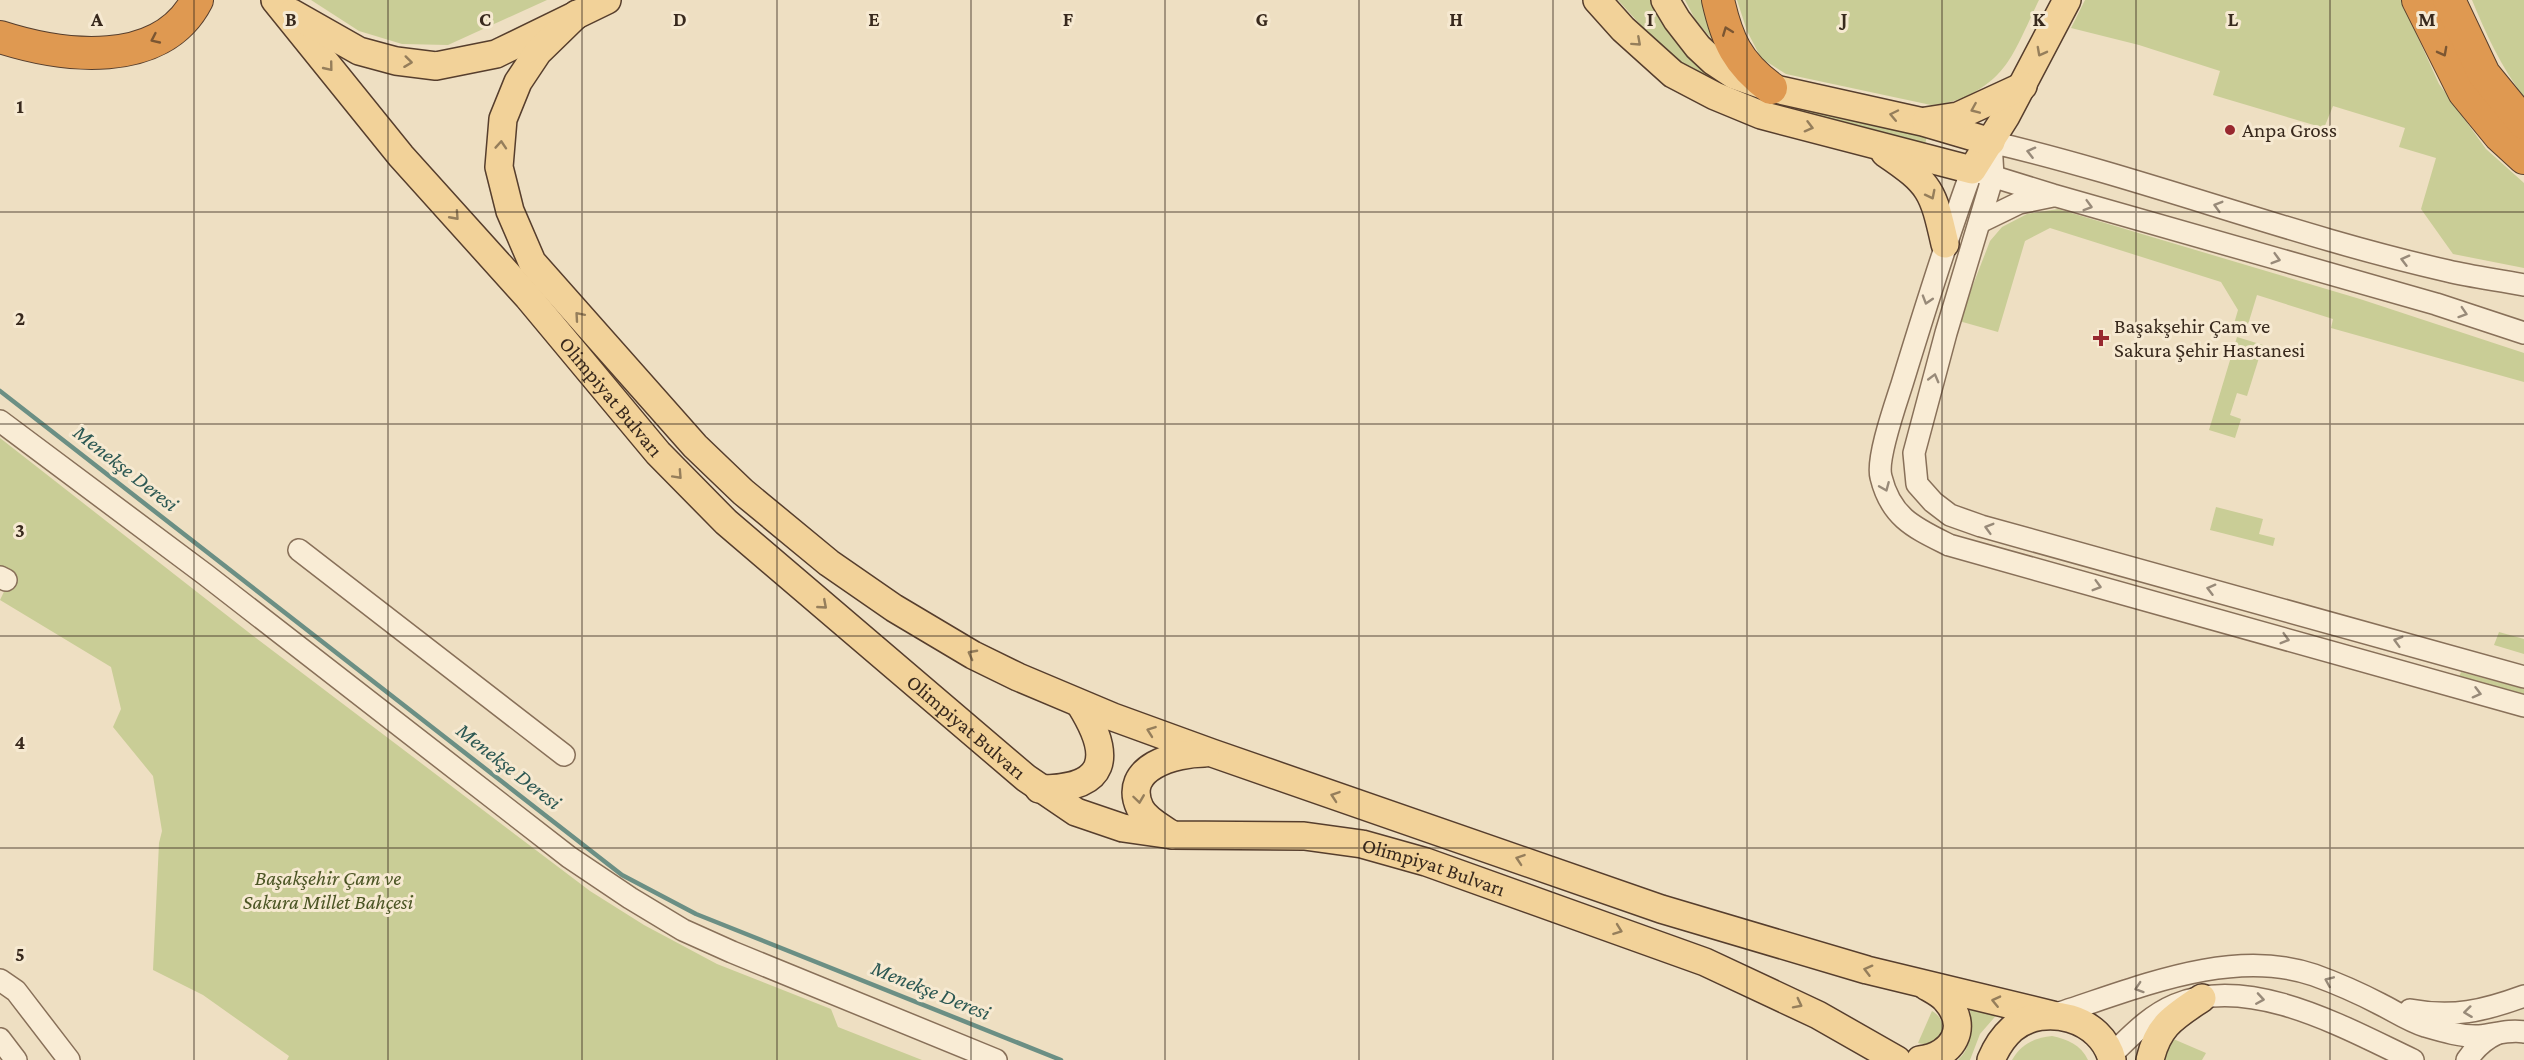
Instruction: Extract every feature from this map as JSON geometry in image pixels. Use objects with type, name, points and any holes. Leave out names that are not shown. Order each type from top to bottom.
[{"type":"highway","points":[[0,37],[38,47],[83,53],[122,51],[158,40],[179,25],[197,0]]},
{"type":"highway","points":[[1718,0],[1734,50],[1751,73],[1771,88]]},
{"type":"highway","points":[[2418,0],[2464,92],[2500,136],[2524,158]]},
{"type":"highway","points":[[2449,0],[2484,74],[2524,123]]},
{"type":"main road","points":[[277,3],[359,51],[396,61],[436,66],[496,54],[607,0]]},
{"type":"main road","points":[[1597,0],[1623,29],[1673,74],[1715,96],[1761,115],[1982,173],[1991,142],[2067,0]]},
{"type":"main road","points":[[1665,0],[1684,29],[1713,61],[1734,75],[1771,88],[1923,122],[1991,142]]},
{"type":"main road","name":"Olimpiyat Bulvarı","points":[[277,3],[401,156],[528,297],[634,424],[691,488],[726,522],[1039,789],[1076,812],[1107,824],[1139,831],[1172,835],[1286,835],[1362,844],[1426,862],[1679,952],[1765,988],[1905,1060]]},
{"type":"main road","points":[[578,14],[538,52],[518,82],[503,119],[500,167],[510,211],[532,262],[695,446],[743,492],[829,563],[894,608],[973,655],[1080,704],[1212,753],[1661,909],[1751,937],[1924,984],[2071,1018],[2088,1026],[2102,1039],[2113,1058]]},
{"type":"main road","points":[[1923,122],[1958,116],[2023,86]]},
{"type":"main road","points":[[1871,144],[1926,184],[1936,205],[1945,244]]},
{"type":"main road","points":[[1039,789],[1063,789],[1085,782],[1099,767],[1101,752],[1097,735],[1080,704]]},
{"type":"main road","points":[[1172,835],[1149,819],[1140,808],[1137,795],[1138,783],[1147,770],[1174,755],[1212,753]]},
{"type":"main road","points":[[1905,1060],[1930,1059],[1948,1050],[1958,1034],[1956,1015],[1945,999],[1924,984]]},
{"type":"main road","points":[[2150,1060],[2158,1033],[2171,1019],[2202,998]]},
{"type":"main road","points":[[1990,1060],[1998,1043],[2013,1028],[2032,1018],[2053,1015]]},
{"type":"street","points":[[1991,142],[2054,157],[2449,272],[2524,285]]},
{"type":"street","points":[[1982,173],[2436,304],[2524,333]]},
{"type":"street","points":[[1982,173],[1980,222],[1946,333],[1914,453],[1917,484],[1934,502],[1950,515],[2046,544],[2524,677]]},
{"type":"street","points":[[1982,173],[1945,244],[1886,437],[1880,476],[1892,503],[1903,520],[1949,545],[2524,706]]},
{"type":"street","points":[[1980,222],[2019,203],[2053,195]]},
{"type":"street","points":[[0,421],[215,582],[569,857],[630,898],[683,930],[732,952],[996,1060]]},
{"type":"street","points":[[2041,570],[2046,544]]},
{"type":"street","points":[[298,550],[564,755]]},
{"type":"street","points":[[2053,1015],[2198,970],[2246,965],[2286,968],[2312,974],[2423,1025],[2453,1033],[2477,1036],[2514,1032]]},
{"type":"street","points":[[0,980],[16,991],[69,1060]]},
{"type":"street","points":[[2382,1005],[2430,1014],[2462,1014],[2484,1010],[2524,996]]},
{"type":"street","points":[[2113,1058],[2136,1030],[2177,1004],[2202,998],[2240,997],[2291,1006],[2413,1060]]},
{"type":"street","points":[[2467,1060],[2474,1049],[2487,1038],[2514,1032],[2524,1021]]},
{"type":"street","points":[[0,1039],[16,1060]]},
{"type":"green space","points":[[311,0],[547,0],[448,45],[402,44],[359,31]]},
{"type":"green space","points":[[1618,0],[1653,0],[1698,65],[1927,135],[1925,145],[1754,104],[1718,89],[1666,53]]},
{"type":"green space","points":[[1685,0],[1707,0],[1719,47],[1696,21]]},
{"type":"green space","points":[[1737,0],[2039,0],[2013,53],[1997,75],[1971,94],[1931,105],[1786,74],[1761,58],[1747,31]]},
{"type":"green space","points":[[2085,0],[2401,0],[2439,84],[2486,149],[2524,183],[2524,268],[2453,254],[2421,209],[2436,158],[2399,147],[2405,128],[2333,106],[2324,128],[2213,95],[2220,71],[2139,45],[2071,28]]},
{"type":"green space","points":[[2472,0],[2524,0],[2524,97],[2495,50]]},
{"type":"green space","points":[[2058,209],[2360,299],[2524,353],[2524,382],[2331,328],[2333,319],[2257,295],[2246,331],[2233,327],[2238,310],[2221,282],[2050,228],[2025,241],[1998,332],[1959,321],[1990,241],[2002,227],[2027,214]]},
{"type":"green space","points":[[2237,337],[2263,345],[2247,396],[2237,393],[2230,415],[2241,419],[2235,438],[2209,430]]},
{"type":"green space","name":"Başakşehir Çam ve Sakura Millet Bahçesi","points":[[0,438],[252,635],[590,891],[644,925],[717,964],[831,1009],[838,1027],[922,1060],[287,1060],[289,1056],[203,995],[153,970],[159,843],[162,831],[153,776],[113,727],[121,709],[111,667],[0,600],[13,573],[0,567]]},
{"type":"green space","points":[[2216,507],[2263,519],[2259,534],[2275,538],[2273,546],[2210,530]]},
{"type":"green space","points":[[2499,632],[2524,639],[2524,654],[2494,645]]},
{"type":"green space","points":[[2461,672],[2524,689],[2524,698],[2458,680]]},
{"type":"green space","points":[[1970,1008],[2000,1011],[1980,1034],[1970,1060],[1958,1060],[1969,1043]]},
{"type":"green space","points":[[1932,1011],[1941,1022],[1941,1034],[1932,1042],[1918,1043]]},
{"type":"green space","points":[[2052,1036],[2063,1039],[2082,1050],[2088,1060],[2012,1060],[2029,1043],[2039,1038]]},
{"type":"green space","points":[[2171,1038],[2206,1053],[2202,1060],[2162,1060]]},
{"type":"waterway","name":"Menekşe Deresi","points":[[0,391],[622,875],[696,914],[1061,1060]]},
{"type":"place","name":"Anpa Gross","points":[[2230,130]]},
{"type":"place","name":"Başakşehir Çam ve Sakura Şehir Hastanesi","points":[[2101,338]]}]
